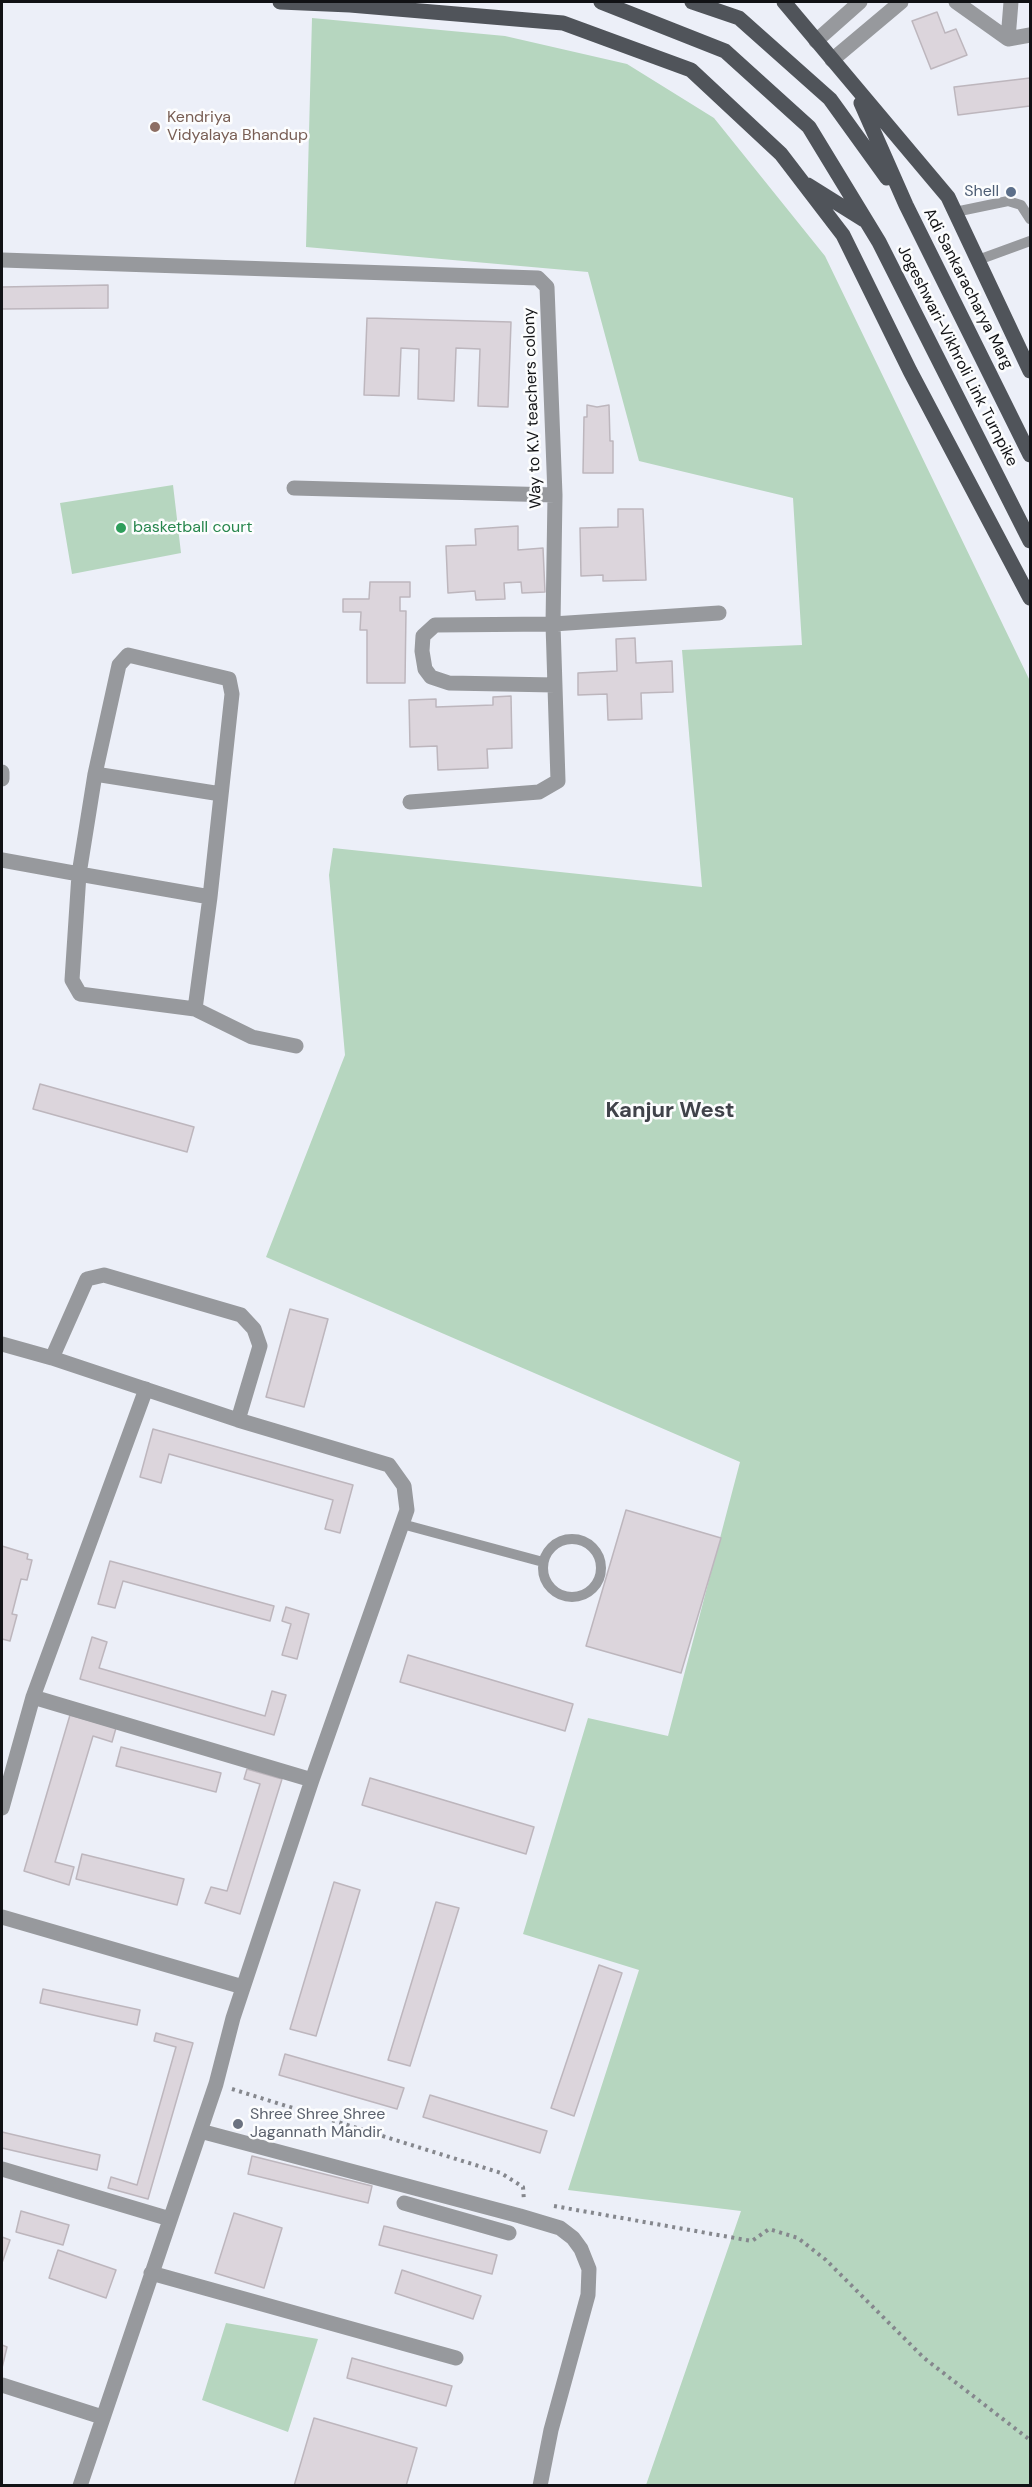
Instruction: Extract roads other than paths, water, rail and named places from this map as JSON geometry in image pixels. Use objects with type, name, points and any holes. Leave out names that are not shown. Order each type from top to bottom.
[{"type":"main road","points":[[280,2],[350,5],[563,23],[691,70],[780,154],[843,235],[910,371],[1030,598]]},
{"type":"main road","name":"Jogeshwari-Vikhroli Link Turnpike","points":[[601,2],[725,51],[809,127],[866,222],[1030,541]]},
{"type":"main road","points":[[692,2],[739,18],[830,99],[906,205]]},
{"type":"main road","points":[[784,2],[948,197],[1030,371]]},
{"type":"main road","points":[[854,87],[906,205]]},
{"type":"main road","points":[[800,179],[866,222]]},
{"type":"main road","name":"Adi Sankaracharya Marg","points":[[906,205],[1030,454]]},
{"type":"street","points":[[816,41],[860,2]]},
{"type":"street","points":[[832,60],[901,2]]},
{"type":"street","points":[[956,2],[1008,39],[1030,35]]},
{"type":"street","points":[[1008,39],[1011,2]]},
{"type":"street","name":"Way to K.V teachers colony","points":[[2,260],[538,278],[547,287],[555,495],[553,624],[558,781],[539,792],[410,802]]},
{"type":"street","points":[[294,488],[555,495]]},
{"type":"street","points":[[555,685],[449,683],[431,677],[425,669],[422,651],[423,636],[435,626],[553,624],[719,613]]},
{"type":"street","points":[[195,1008],[210,897],[232,694],[229,679],[128,655],[119,665],[95,774],[78,874],[72,980],[80,994],[195,1008],[252,1037],[296,1046]]},
{"type":"street","points":[[2,772],[2,779]]},
{"type":"street","points":[[95,774],[221,794]]},
{"type":"street","points":[[2,860],[210,897]]},
{"type":"street","points":[[52,1358],[87,1279],[104,1275],[241,1316],[254,1329],[260,1346],[238,1420]]},
{"type":"street","points":[[2,1344],[52,1358],[238,1420],[389,1465],[404,1486],[407,1510],[312,1780],[243,1987],[216,2084],[80,2486]]},
{"type":"street","points":[[2,1808],[33,1697],[146,1389]]},
{"type":"street","points":[[33,1697],[312,1780]]},
{"type":"street","points":[[2,1917],[243,1987]]},
{"type":"street","points":[[200,2131],[520,2216],[560,2228],[573,2238],[581,2249],[588,2269],[588,2295],[551,2430],[540,2486]]},
{"type":"street","points":[[2,2169],[170,2219]]},
{"type":"street","points":[[425,2209],[430,2193]]},
{"type":"street","points":[[404,2203],[510,2234]]},
{"type":"street","points":[[478,2224],[483,2208]]},
{"type":"street","points":[[151,2273],[456,2358]]},
{"type":"street","points":[[2,2385],[102,2416]]},
{"type":"lane","points":[[955,212],[1008,201],[1021,205],[1030,219]]},
{"type":"lane","points":[[978,260],[1030,241]]},
{"type":"lane","points":[[402,1524],[543,1562]]},
{"type":"lane","points":[[580,1540],[589,1544],[596,1552],[601,1571],[592,1589],[583,1594],[565,1596],[550,1587],[542,1571],[543,1562],[552,1546],[560,1541],[580,1540]]},
{"type":"place","name":"Kendriya Vidyalaya Bhandup","points":[[155,127]]},
{"type":"place","name":"Shell","points":[[1011,192]]},
{"type":"place","name":"basketball court","points":[[121,528]]},
{"type":"place","name":"Shree Shree Shree Jagannath Mandir","points":[[238,2124]]},
{"type":"district","name":"Kanjur West","points":[[670,1111]]}]
